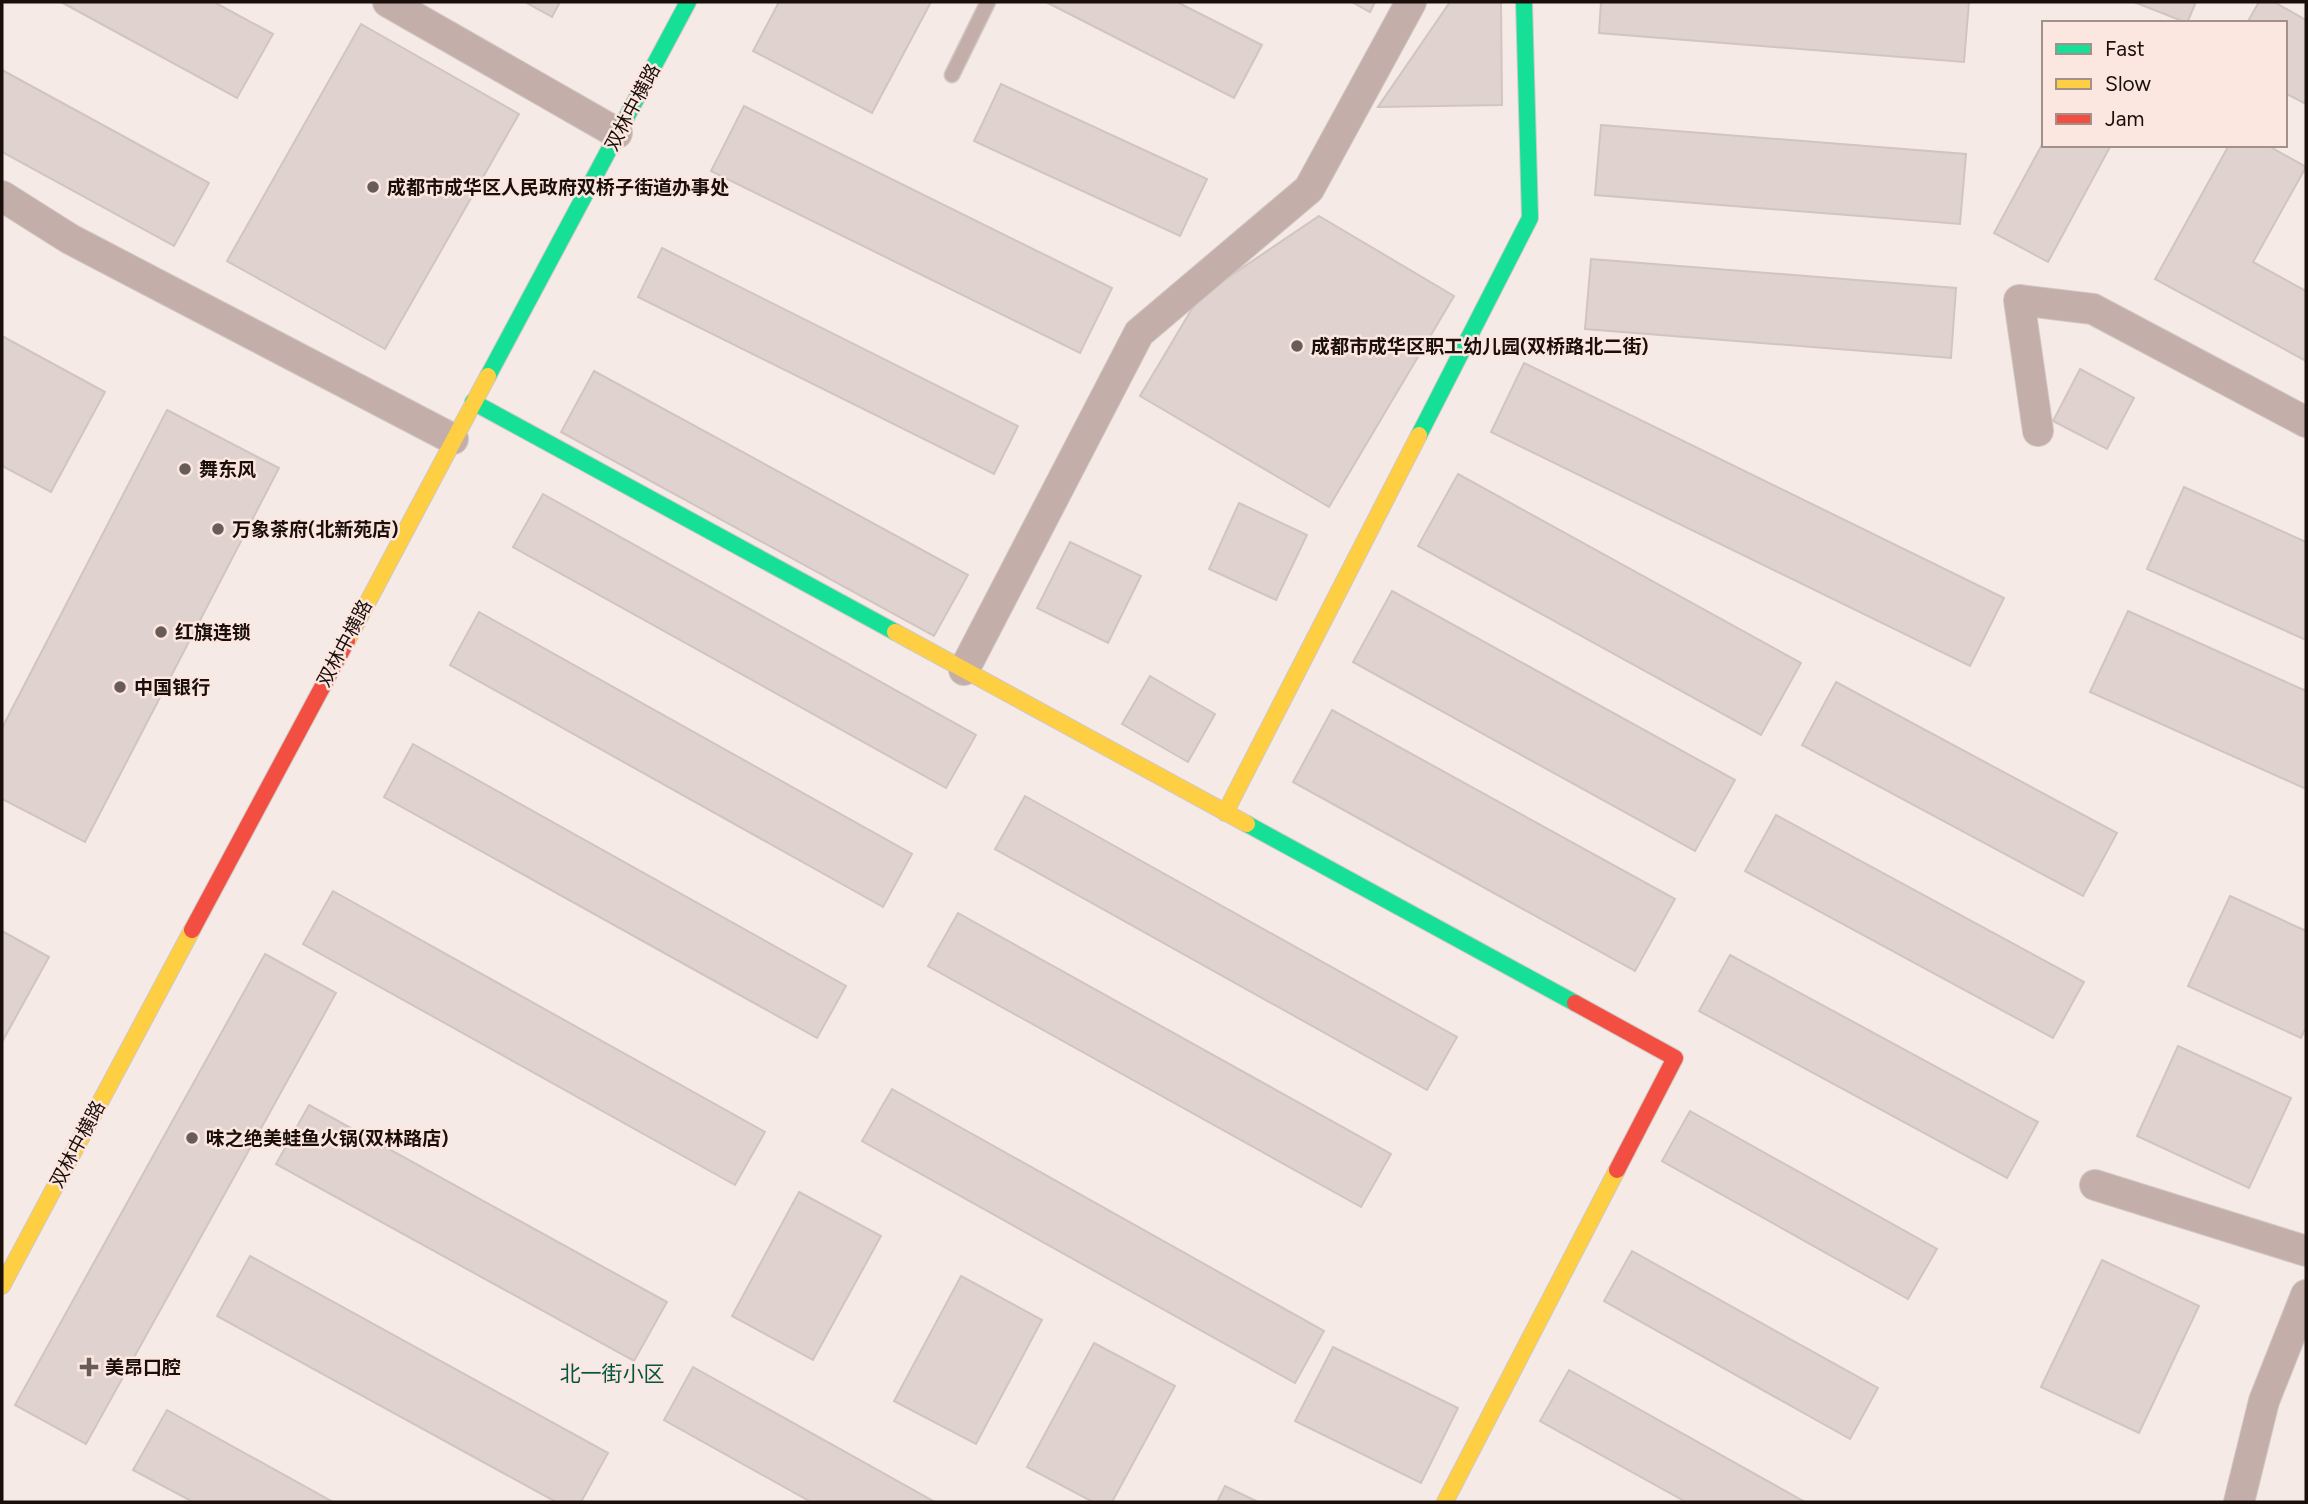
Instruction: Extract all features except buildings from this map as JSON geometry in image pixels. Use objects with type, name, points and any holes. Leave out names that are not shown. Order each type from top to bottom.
[{"type":"street","points":[[388,2],[617,133]]},
{"type":"street","name":"双林中横路","points":[[2,1286],[688,2]]},
{"type":"street","points":[[964,670],[1139,333],[1309,189],[1411,2]]},
{"type":"street","points":[[1225,813],[1530,218],[1524,2]]},
{"type":"street","points":[[2,196],[70,239],[453,439]]},
{"type":"street","points":[[2038,431],[2019,300],[2093,309],[2306,422]]},
{"type":"street","points":[[473,402],[1675,1058],[1445,1502]]},
{"type":"street","points":[[2095,1185],[2306,1251]]},
{"type":"street","points":[[2239,1502],[2264,1401],[2306,1295]]},
{"type":"lane","points":[[952,75],[988,2]]},
{"type":"traffic: fast","points":[[488,376],[688,2]]},
{"type":"traffic: fast","points":[[1419,435],[1530,218],[1524,2]]},
{"type":"traffic: fast","points":[[473,402],[895,632]]},
{"type":"traffic: fast","points":[[1247,824],[1575,1003]]},
{"type":"traffic: slow","points":[[347,641],[488,376]]},
{"type":"traffic: slow","points":[[1225,813],[1419,435]]},
{"type":"traffic: slow","points":[[895,632],[1247,824]]},
{"type":"traffic: slow","points":[[2,1286],[192,930]]},
{"type":"traffic: slow","points":[[1445,1502],[1617,1170]]},
{"type":"traffic: jam","points":[[192,930],[347,641]]},
{"type":"traffic: jam","points":[[1575,1003],[1675,1058],[1617,1170]]},
{"type":"place","name":"成都市成华区人民政府双桥子街道办事处","points":[[373,187]]},
{"type":"place","name":"成都市成华区职工幼儿园(双桥路北二街)","points":[[1297,346]]},
{"type":"place","name":"舞东风","points":[[185,469]]},
{"type":"place","name":"万象茶府(北新苑店)","points":[[218,529]]},
{"type":"place","name":"红旗连锁","points":[[161,632]]},
{"type":"place","name":"中国银行","points":[[120,687]]},
{"type":"place","name":"味之绝美蛙鱼火锅(双林路店)","points":[[192,1138]]},
{"type":"place","name":"美昂口腔","points":[[89,1367]]},
{"type":"district","name":"北一街小区","points":[[612,1374]]}]
